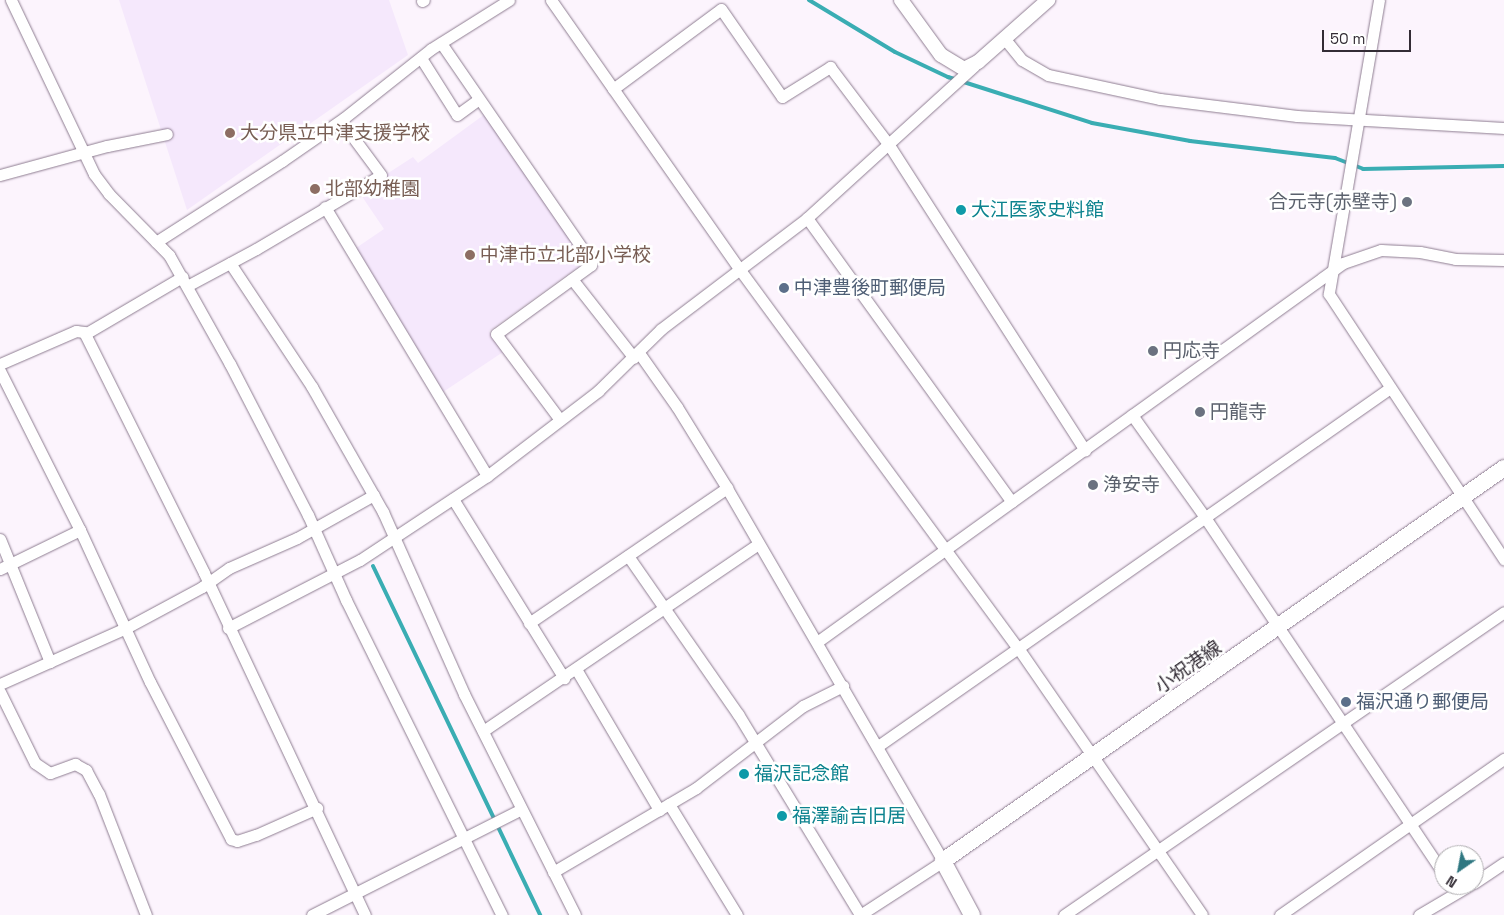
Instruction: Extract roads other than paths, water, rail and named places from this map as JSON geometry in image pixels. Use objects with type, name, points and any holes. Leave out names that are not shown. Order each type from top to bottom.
[{"type":"main road","name":"小祝港線","points":[[943,861],[1504,468]]},
{"type":"main road","points":[[943,861],[972,915]]},
{"type":"street","points":[[11,0],[82,152],[104,189],[156,242],[184,281],[314,528],[333,573],[502,915]]},
{"type":"street","points":[[156,242],[341,121],[441,43],[508,0]]},
{"type":"street","points":[[550,0],[740,270],[946,547],[1018,648],[1202,915]]},
{"type":"street","points":[[901,0],[945,60],[964,69],[978,62]]},
{"type":"street","points":[[228,628],[333,573],[395,537],[487,476],[560,420],[637,356],[660,330],[807,218],[1048,0]]},
{"type":"street","points":[[1379,0],[1329,294],[1504,559]]},
{"type":"street","points":[[613,89],[721,9],[782,97],[830,67],[889,145],[1085,450]]},
{"type":"street","points":[[1004,38],[1028,65],[1061,79],[1198,106],[1358,121],[1504,128]]},
{"type":"street","points":[[441,43],[591,261],[590,265],[572,279],[496,334],[560,420]]},
{"type":"street","points":[[421,58],[456,115],[479,99]]},
{"type":"street","points":[[0,364],[76,332],[85,334],[184,281],[230,263],[381,175],[341,121]]},
{"type":"street","points":[[0,175],[82,152],[167,134]]},
{"type":"street","points":[[325,207],[487,476]]},
{"type":"street","points":[[807,218],[1012,502]]},
{"type":"street","points":[[817,642],[946,547],[1085,450],[1333,270],[1362,254],[1381,250],[1420,252],[1455,259],[1504,260]]},
{"type":"street","points":[[230,263],[312,387],[374,495],[520,810],[575,915]]},
{"type":"street","points":[[572,279],[677,407],[727,488],[943,861],[860,915],[756,742],[664,611],[628,556]]},
{"type":"street","points":[[85,334],[316,808],[366,915]]},
{"type":"street","points":[[0,371],[80,530],[154,690],[230,839],[237,841],[256,835],[316,808]]},
{"type":"street","points":[[878,746],[1204,516],[1390,388]]},
{"type":"street","points":[[1132,415],[1204,516],[1344,722],[1434,860]]},
{"type":"street","points":[[529,623],[727,488]]},
{"type":"street","points":[[0,684],[126,628],[207,583],[229,568],[314,528],[374,495]]},
{"type":"street","points":[[453,499],[564,678]]},
{"type":"street","points":[[0,569],[80,530]]},
{"type":"street","points":[[0,539],[50,662]]},
{"type":"street","points":[[483,731],[664,611],[758,544]]},
{"type":"street","points":[[1064,915],[1504,612]]},
{"type":"street","points":[[576,669],[664,807],[737,915]]},
{"type":"street","points":[[553,872],[664,807],[803,706],[843,686]]},
{"type":"street","points":[[0,692],[35,763],[50,772],[75,764],[86,770],[100,794],[146,915]]},
{"type":"street","points":[[1280,915],[1504,760]]},
{"type":"street","points":[[312,915],[463,836],[520,810]]},
{"type":"street","points":[[1484,876],[1504,863]]},
{"type":"street","points":[[1419,915],[1446,895]]},
{"type":"waterway","points":[[809,0],[895,52],[948,77],[1092,123],[1190,141],[1335,158],[1363,169],[1504,166]]},
{"type":"waterway","points":[[373,566],[540,915]]},
{"type":"place","name":"大分県立中津支援学校","points":[[230,133]]},
{"type":"place","name":"北部幼稚園","points":[[315,189]]},
{"type":"place","name":"合元寺(赤壁寺)","points":[[1407,202]]},
{"type":"place","name":"大江医家史料館","points":[[961,210]]},
{"type":"place","name":"中津市立北部小学校","points":[[470,255]]},
{"type":"place","name":"中津豊後町郵便局","points":[[784,288]]},
{"type":"place","name":"円応寺","points":[[1153,351]]},
{"type":"place","name":"円龍寺","points":[[1200,412]]},
{"type":"place","name":"浄安寺","points":[[1093,485]]},
{"type":"place","name":"福沢通り郵便局","points":[[1346,702]]},
{"type":"place","name":"福沢記念館","points":[[744,774]]},
{"type":"place","name":"福澤諭吉旧居","points":[[782,816]]}]
